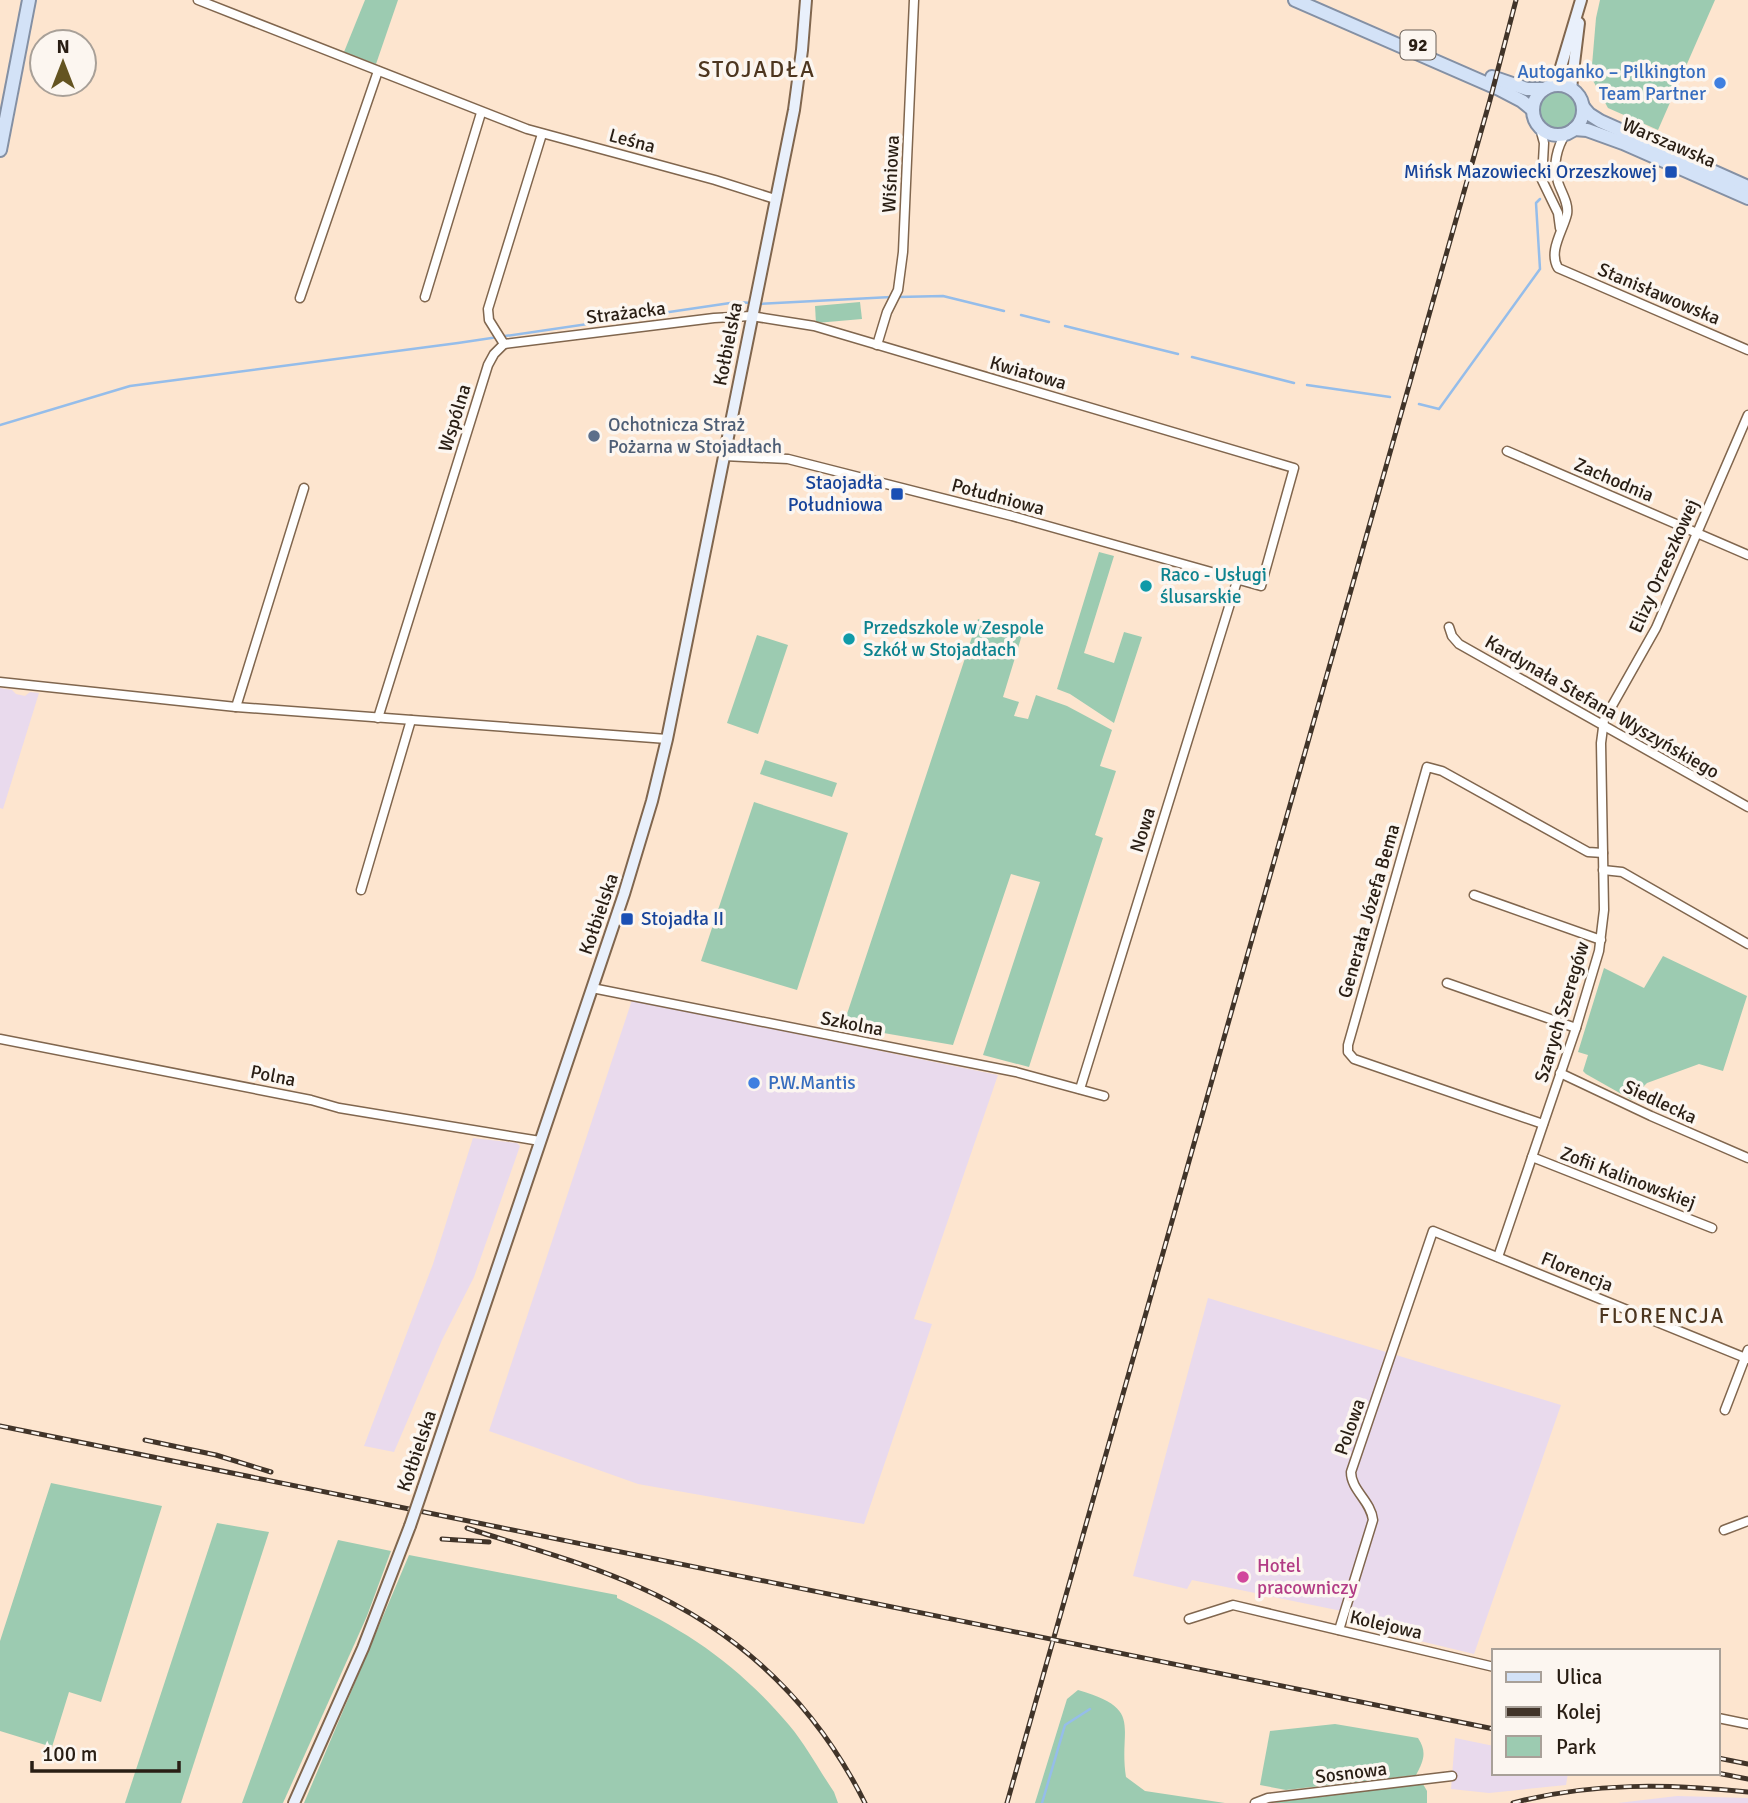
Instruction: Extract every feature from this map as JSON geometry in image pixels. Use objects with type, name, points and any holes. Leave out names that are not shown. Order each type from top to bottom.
[{"type":"main road","points":[[0,150],[29,0]]},
{"type":"main road","name":"92","points":[[1295,0],[1499,89],[1533,110]]},
{"type":"main road","name":"92","points":[[1315,0],[1506,83],[1527,89],[1571,88]]},
{"type":"main road","points":[[1549,87],[1535,99],[1533,110],[1540,128],[1554,135],[1570,131],[1581,121],[1581,99],[1571,88]]},
{"type":"main road","name":"Warszawska","points":[[1583,107],[1600,121],[1748,187]]},
{"type":"main road","name":"Warszawska","points":[[1570,131],[1587,130],[1623,143],[1748,198]]},
{"type":"street","name":"Leśna","points":[[198,0],[481,113],[542,134],[775,199]]},
{"type":"street","name":"Kołbielska","points":[[294,1803],[363,1648],[410,1526],[635,861],[667,740],[800,74],[806,0]]},
{"type":"street","name":"Wiśniowa","points":[[877,345],[887,312],[898,290],[907,190],[914,0]]},
{"type":"street","points":[[1549,87],[1558,77],[1581,0]]},
{"type":"street","points":[[1571,88],[1579,25],[1577,17]]},
{"type":"street","points":[[299,298],[377,71]]},
{"type":"street","points":[[425,297],[481,113]]},
{"type":"street","points":[[1540,128],[1544,143],[1542,180],[1558,213],[1560,231]]},
{"type":"street","points":[[1560,231],[1567,208],[1555,170],[1559,147],[1570,131]]},
{"type":"street","points":[[502,340],[489,320],[488,309],[542,134]]},
{"type":"street","name":"Stanisławowska","points":[[1560,231],[1554,259],[1558,268],[1748,350]]},
{"type":"street","name":"Strażacka","points":[[502,340],[714,318],[753,308]]},
{"type":"street","name":"Kwiatowa","points":[[753,308],[1294,468],[1261,586]]},
{"type":"street","name":"Wspólna","points":[[378,718],[488,365],[502,340]]},
{"type":"street","name":"Elizy Orzeszkowej","points":[[1604,726],[1604,720],[1656,628],[1748,415]]},
{"type":"street","name":"Zachodnia","points":[[1507,451],[1748,555]]},
{"type":"street","name":"Południowa","points":[[724,456],[788,459],[1012,516],[1261,586]]},
{"type":"street","points":[[236,707],[304,488]]},
{"type":"street","name":"Nowa","points":[[1080,1089],[1237,581]]},
{"type":"street","name":"Kardynała Stefana Wyszyńskiego","points":[[1449,626],[1452,636],[1459,644],[1748,807]]},
{"type":"street","points":[[0,682],[236,707],[667,740]]},
{"type":"street","points":[[361,890],[411,720]]},
{"type":"street","name":"Szarych Szeregów","points":[[1498,1257],[1597,963],[1604,917],[1601,743],[1604,726]]},
{"type":"street","name":"Generała Józefa Bema","points":[[1544,1124],[1354,1059],[1348,1052],[1348,1045],[1427,767],[1441,771],[1588,852],[1604,853]]},
{"type":"street","points":[[1603,870],[1622,872],[1748,944]]},
{"type":"street","points":[[1474,895],[1601,940]]},
{"type":"street","points":[[1447,983],[1576,1028]]},
{"type":"street","name":"Szkolna","points":[[592,988],[1016,1072],[1104,1096]]},
{"type":"street","name":"Polna","points":[[0,1039],[311,1100],[339,1108],[540,1141]]},
{"type":"street","name":"Siedlecka","points":[[1560,1073],[1651,1116],[1748,1157]]},
{"type":"street","name":"Zofii Kalinowskiej","points":[[1532,1157],[1712,1228]]},
{"type":"street","name":"Florencja","points":[[1433,1231],[1747,1355]]},
{"type":"street","name":"Polowa","points":[[1339,1630],[1373,1520],[1369,1505],[1351,1480],[1351,1472],[1433,1231]]},
{"type":"street","points":[[1725,1410],[1747,1355]]},
{"type":"street","points":[[1724,1530],[1748,1521]]},
{"type":"street","name":"Kolejowa","points":[[1189,1619],[1233,1605],[1492,1667]]},
{"type":"street","points":[[1720,1718],[1748,1724]]},
{"type":"street","name":"Sosnowa","points":[[1255,1803],[1268,1798],[1452,1776]]},
{"type":"shaded area","points":[[0,688],[25,696],[30,692],[39,693],[3,809],[0,808]]},
{"type":"shaded area","points":[[632,1000],[998,1075],[914,1319],[932,1324],[864,1524],[638,1484],[489,1431]]},
{"type":"shaded area","points":[[473,1138],[517,1143],[520,1146],[474,1277],[442,1340],[394,1452],[364,1446],[433,1264]]},
{"type":"shaded area","points":[[1208,1298],[1561,1405],[1474,1654],[1358,1626],[1354,1622],[1356,1614],[1192,1580],[1187,1589],[1133,1576]]},
{"type":"shaded area","points":[[1455,1738],[1492,1746],[1492,1775],[1568,1775],[1566,1785],[1489,1793],[1451,1789]]},
{"type":"shaded area","points":[[1677,1796],[1748,1798],[1748,1803],[1618,1803]]},
{"type":"green space","points":[[365,0],[398,0],[376,64],[344,52]]},
{"type":"green space","points":[[1600,0],[1715,0],[1658,130],[1608,108],[1591,77]]},
{"type":"green space","points":[[1558,90],[1566,91],[1572,96],[1577,102],[1577,118],[1572,124],[1566,129],[1558,130],[1550,129],[1544,124],[1539,118],[1538,110],[1539,102],[1544,96],[1550,91]]},
{"type":"green space","points":[[860,302],[862,319],[816,323],[815,306]]},
{"type":"green space","points":[[1099,552],[1114,556],[1084,653],[1114,663],[1124,632],[1142,637],[1114,723],[1070,694],[1057,689]]},
{"type":"green space","points":[[978,619],[1022,635],[1003,697],[1019,702],[1014,716],[1028,719],[1036,695],[1067,706],[1112,730],[1100,766],[1116,771],[1095,835],[1103,838],[1029,1067],[983,1055],[1040,882],[1011,874],[953,1045],[843,1026]]},
{"type":"green space","points":[[757,635],[788,645],[758,734],[727,723]]},
{"type":"green space","points":[[765,760],[837,783],[832,797],[760,774]]},
{"type":"green space","points":[[754,802],[848,833],[797,990],[701,961]]},
{"type":"green space","points":[[1663,956],[1747,996],[1723,1071],[1699,1064],[1647,1083],[1639,1091],[1638,1099],[1632,1100],[1586,1074],[1583,1071],[1588,1055],[1578,1052],[1604,968],[1644,988]]},
{"type":"green space","points":[[51,1483],[162,1506],[101,1702],[69,1692],[52,1747],[0,1731],[0,1641]]},
{"type":"green space","points":[[217,1523],[269,1532],[181,1803],[125,1803]]},
{"type":"green space","points":[[338,1540],[391,1551],[367,1616],[283,1803],[242,1803]]},
{"type":"green space","points":[[409,1555],[617,1595],[617,1598],[667,1623],[731,1667],[770,1704],[801,1741],[834,1792],[838,1803],[304,1803]]},
{"type":"green space","points":[[1078,1690],[1099,1697],[1121,1713],[1125,1733],[1126,1777],[1145,1791],[1225,1803],[1035,1803],[1067,1699]]},
{"type":"green space","points":[[1335,1724],[1418,1738],[1423,1748],[1423,1756],[1416,1775],[1286,1790],[1260,1785],[1270,1731]]},
{"type":"green space","points":[[1423,1784],[1427,1791],[1427,1803],[1269,1803]]},
{"type":"waterway","points":[[1419,404],[1439,409],[1540,269],[1536,203],[1540,199]]},
{"type":"waterway","points":[[898,297],[943,296],[1004,311]]},
{"type":"waterway","points":[[758,304],[891,297]]},
{"type":"waterway","points":[[0,425],[130,386],[458,343],[737,302],[751,303]]},
{"type":"waterway","points":[[1021,315],[1049,322]]},
{"type":"waterway","points":[[1065,326],[1178,354]]},
{"type":"waterway","points":[[1192,357],[1294,383]]},
{"type":"waterway","points":[[1307,385],[1390,397]]},
{"type":"waterway","points":[[1042,1803],[1065,1725],[1090,1709]]},
{"type":"railway","points":[[1007,1803],[1490,100],[1516,0]]},
{"type":"railway","points":[[0,1426],[1492,1729]]},
{"type":"railway","points":[[145,1440],[216,1455],[271,1472]]},
{"type":"railway","points":[[467,1528],[618,1578],[676,1605],[710,1626],[772,1674],[798,1703],[823,1733],[865,1803]]},
{"type":"railway","points":[[442,1539],[489,1542]]},
{"type":"railway","points":[[1720,1758],[1748,1764]]},
{"type":"railway","points":[[1720,1774],[1748,1779]]},
{"type":"railway","points":[[1513,1803],[1601,1788],[1660,1786],[1748,1792]]},
{"type":"place","name":"Autoganko – Pilkington Team Partner","points":[[1720,83]]},
{"type":"place","name":"Mińsk Mazowiecki Orzeszkowej","points":[[1671,172]]},
{"type":"place","name":"Ochotnicza Straż Pożarna w Stojadłach","points":[[594,436]]},
{"type":"place","name":"Staojadła Południowa","points":[[897,494]]},
{"type":"place","name":"Raco - Usługi ślusarskie","points":[[1146,586]]},
{"type":"place","name":"Przedszkole w Zespole Szkół w Stojadłach","points":[[849,639]]},
{"type":"place","name":"Stojadła II","points":[[627,919]]},
{"type":"place","name":"P.W.Mantis","points":[[754,1083]]},
{"type":"place","name":"Hotel pracowniczy","points":[[1243,1577]]},
{"type":"district","name":"STOJADŁA","points":[[757,69]]},
{"type":"district","name":"FLORENCJA","points":[[1662,1316]]}]
